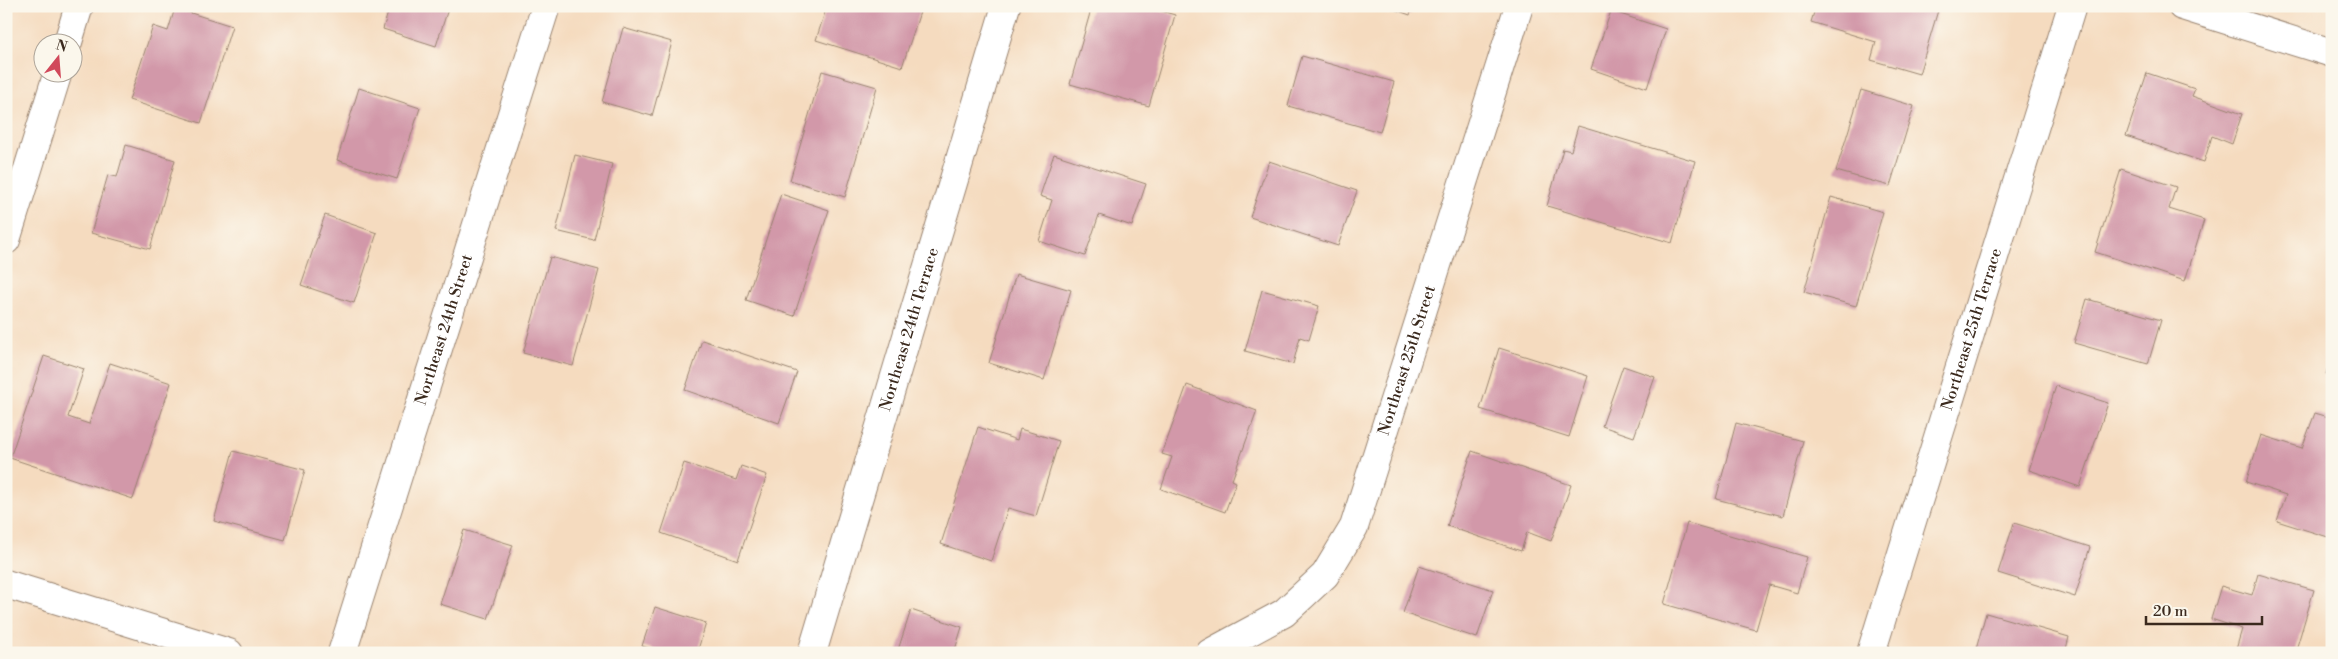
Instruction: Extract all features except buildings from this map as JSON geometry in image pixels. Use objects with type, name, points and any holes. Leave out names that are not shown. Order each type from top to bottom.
[{"type":"street","points":[[71,32],[79,6]]},
{"type":"street","name":"Northeast 24th Street","points":[[342,653],[546,6]]},
{"type":"street","name":"Northeast 24th Terrace","points":[[812,653],[1006,6]]},
{"type":"street","name":"Northeast 25th Street","points":[[1210,653],[1284,613],[1325,576],[1354,527],[1519,6]]},
{"type":"street","name":"Northeast 25th Terrace","points":[[1872,653],[2072,6]]},
{"type":"street","points":[[2182,6],[2332,53]]},
{"type":"street","points":[[6,240],[55,82]]},
{"type":"street","points":[[6,584],[229,653]]}]
